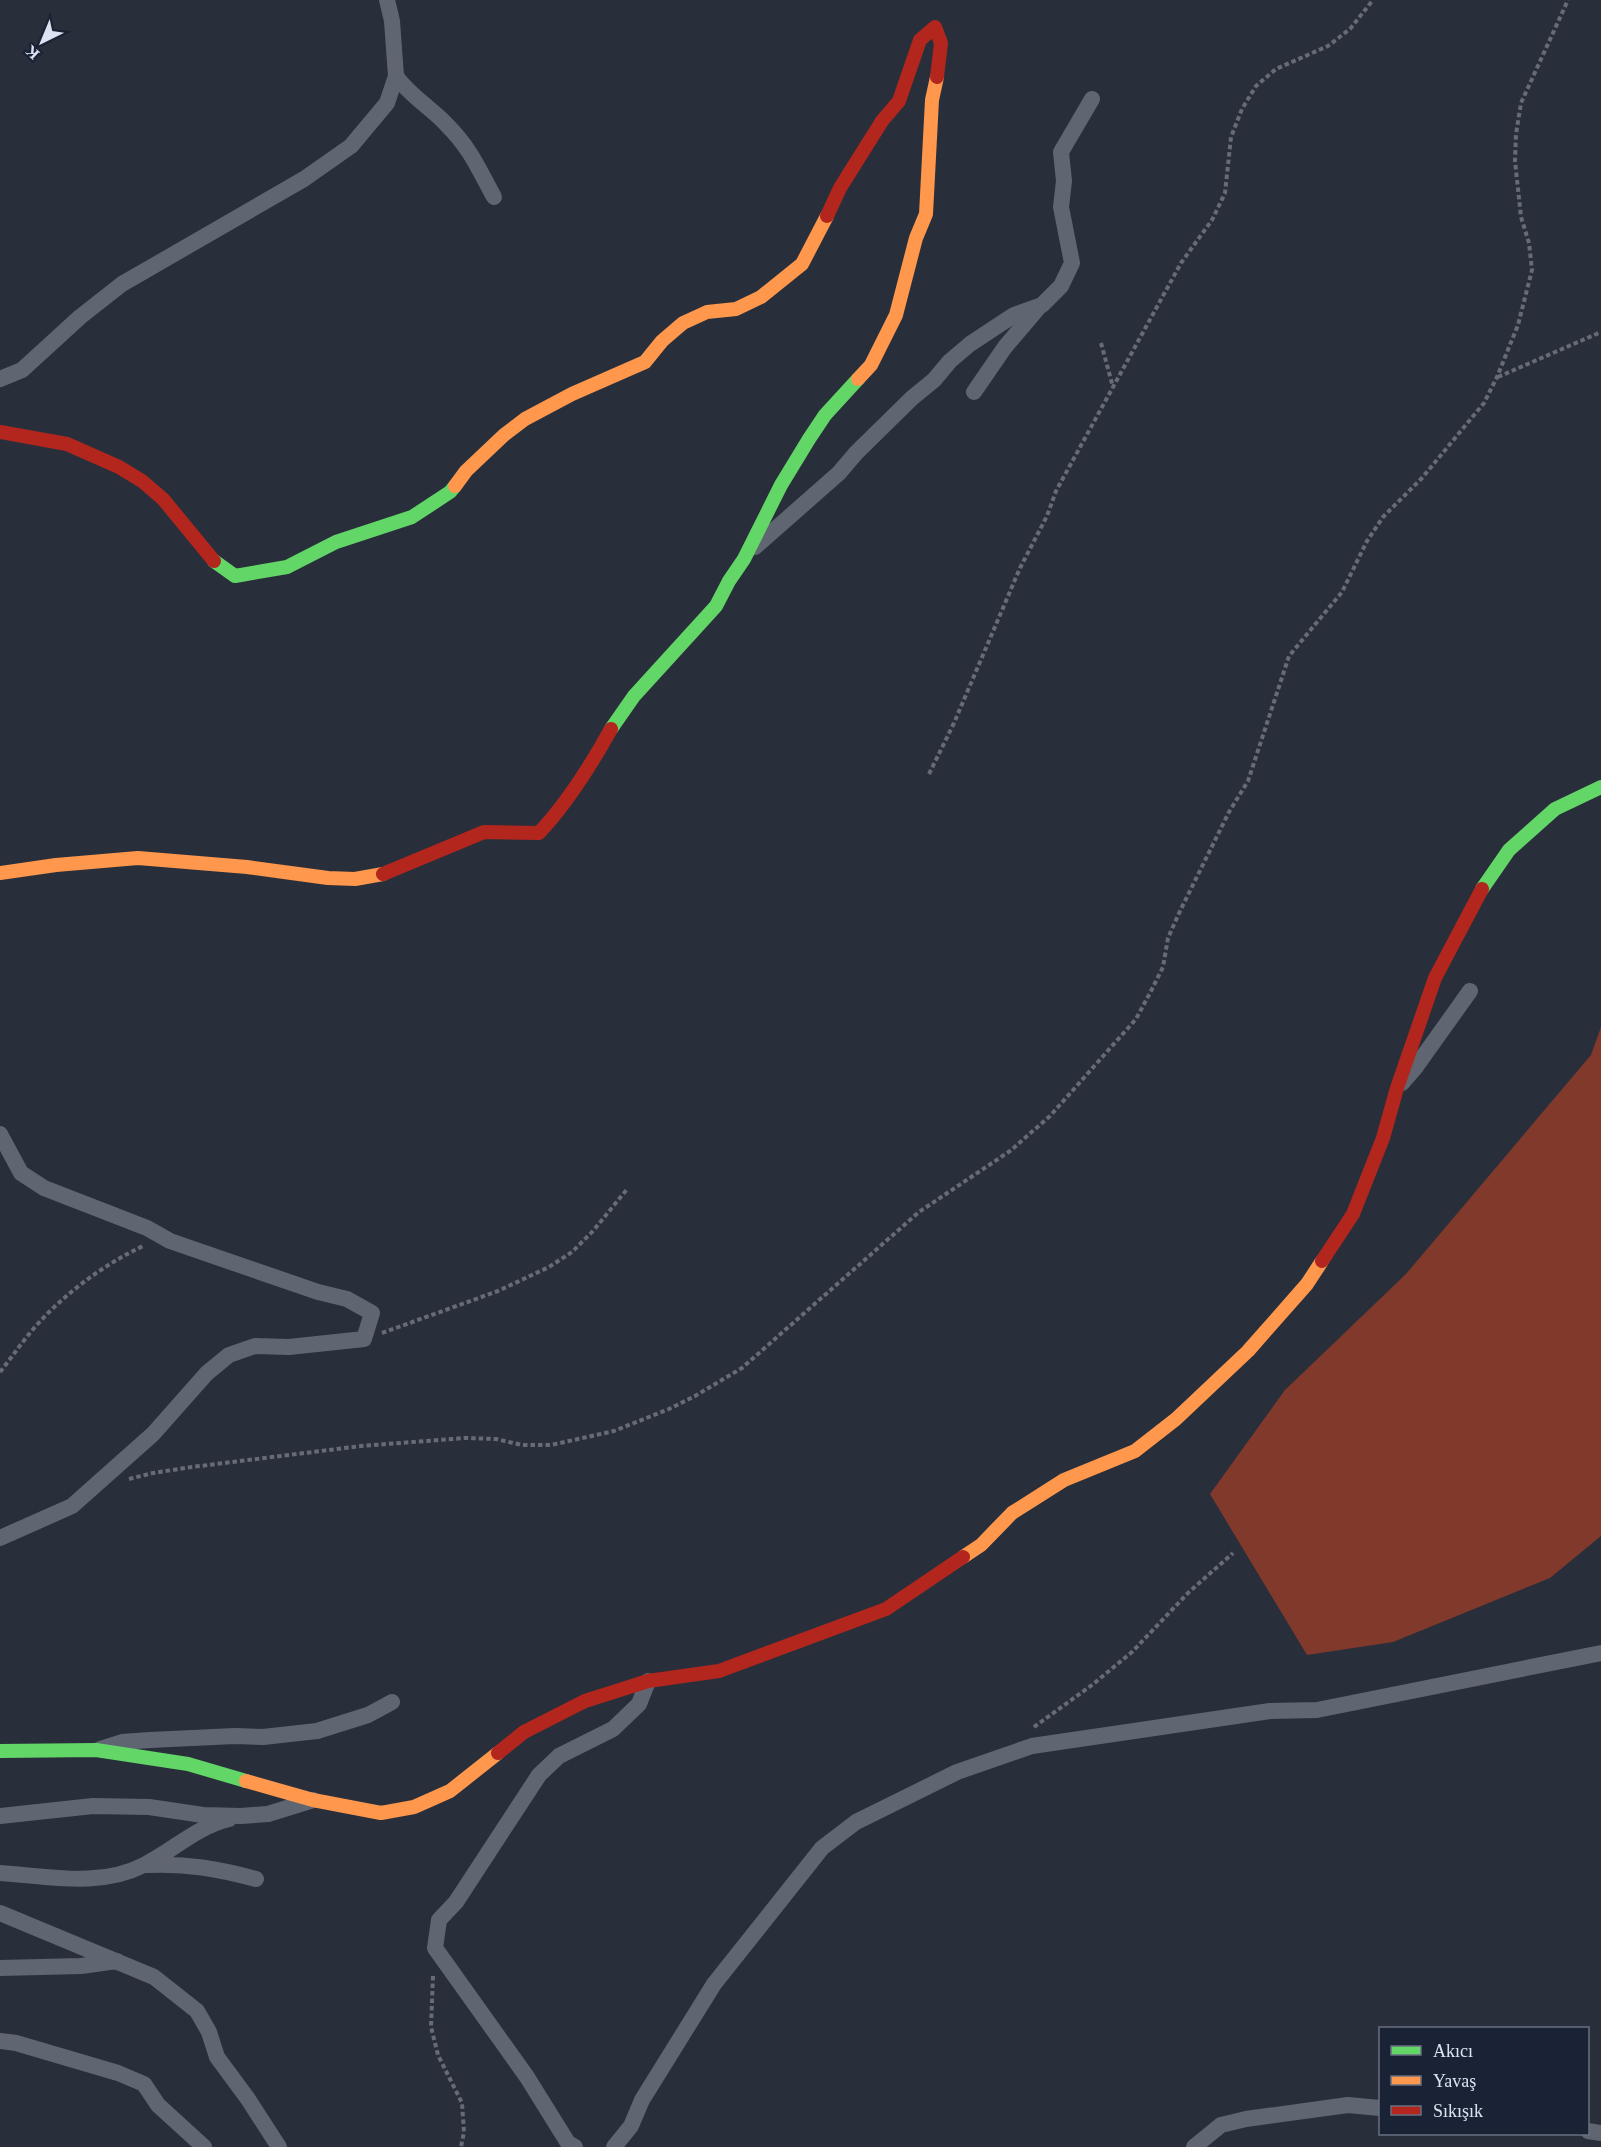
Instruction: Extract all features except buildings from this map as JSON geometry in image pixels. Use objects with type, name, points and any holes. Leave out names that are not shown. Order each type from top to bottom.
[{"type":"street","points":[[0,379],[22,370],[80,317],[122,284],[304,179],[351,146],[387,103],[396,76],[392,21],[387,0]]},
{"type":"street","points":[[0,432],[67,444],[119,467],[142,481],[163,499],[214,561],[235,576],[287,567],[336,542],[412,517],[450,492],[466,471],[504,435],[525,419],[572,394],[645,362],[683,323],[707,312],[736,309],[761,297],[802,264],[840,188],[882,121],[899,101],[920,40],[935,27],[940,43],[938,73],[932,100],[926,213],[916,238],[896,315],[871,365],[825,415],[809,439],[768,508],[744,559]]},
{"type":"street","points":[[396,76],[404,87],[446,124],[474,157],[494,197]]},
{"type":"street","points":[[974,392],[1005,347],[1061,286],[1072,263],[1061,207],[1064,181],[1061,152],[1092,99]]},
{"type":"street","points":[[0,873],[56,865],[138,858],[247,867],[328,879],[355,879],[384,874],[484,832],[539,833],[557,814],[589,769],[618,717],[634,696],[716,606],[729,580],[762,540],[839,472],[868,440],[970,344],[1014,315],[1042,305]]},
{"type":"street","points":[[0,1751],[96,1750],[188,1764],[313,1800],[381,1813],[414,1807],[450,1791],[524,1732],[585,1701],[648,1681],[719,1671],[886,1608],[981,1545],[1012,1513],[1064,1480],[1135,1451],[1168,1425],[1248,1351],[1307,1284],[1353,1214],[1383,1138],[1397,1088],[1435,978],[1486,882],[1509,850],[1555,809],[1601,787]]},
{"type":"street","points":[[1397,1088],[1415,1068],[1470,991]]},
{"type":"street","points":[[0,1134],[21,1173],[44,1188],[147,1228],[170,1241],[318,1292],[347,1299],[372,1314],[364,1339],[289,1347],[255,1346],[229,1355],[207,1373],[153,1434],[72,1506],[0,1538]]},
{"type":"street","points":[[615,2147],[631,2126],[642,2100],[714,1984],[822,1848],[856,1822],[905,1799],[930,1784],[957,1772],[1032,1746],[1270,1711],[1317,1710],[1601,1653]]},
{"type":"street","points":[[575,2147],[568,2143],[527,2078],[435,1948],[439,1920],[456,1902],[539,1775],[559,1756],[612,1729],[639,1704],[648,1681]]},
{"type":"street","points":[[96,1750],[122,1742],[236,1736],[263,1737],[317,1731],[368,1715],[392,1702]]},
{"type":"street","points":[[0,1816],[93,1806],[149,1807],[203,1815],[241,1816],[268,1814],[313,1800]]},
{"type":"street","points":[[0,1873],[62,1879],[91,1879],[118,1875],[143,1865],[189,1835],[216,1822],[241,1816]]},
{"type":"street","points":[[143,1865],[176,1863],[256,1879]]},
{"type":"street","points":[[0,1913],[154,1977],[198,2011],[209,2032],[217,2057],[279,2147]]},
{"type":"street","points":[[0,1968],[81,1966],[118,1961]]},
{"type":"street","points":[[0,2041],[27,2046],[118,2073],[144,2084],[158,2105],[204,2147]]},
{"type":"street","points":[[1194,2147],[1221,2125],[1246,2119],[1348,2105],[1379,2108]]},
{"type":"path","points":[[928,774],[954,723],[1020,568],[1047,516],[1056,491],[1181,263],[1212,220],[1225,193],[1230,137],[1242,109],[1256,86],[1276,69],[1328,46],[1350,28],[1373,0]]},
{"type":"path","points":[[122,1481],[182,1469],[361,1446],[465,1438],[496,1439],[522,1445],[551,1445],[614,1431],[669,1409],[742,1368],[919,1212],[1032,1134],[1090,1073],[1136,1019],[1163,968],[1168,938],[1180,912],[1229,812],[1248,781],[1288,656],[1342,592],[1367,541],[1383,517],[1422,478],[1484,403],[1497,377],[1518,324],[1532,270],[1529,243],[1521,217],[1515,161],[1521,103],[1568,0]]},
{"type":"path","points":[[1497,377],[1601,332]]},
{"type":"path","points":[[1101,343],[1113,388]]},
{"type":"path","points":[[364,1339],[498,1291],[549,1267],[572,1252],[628,1188]]},
{"type":"path","points":[[0,1372],[52,1308],[94,1275],[142,1246],[170,1241]]},
{"type":"path","points":[[1027,1732],[1092,1685],[1132,1652],[1188,1593],[1233,1553]]},
{"type":"path","points":[[435,1948],[431,2027],[438,2055],[462,2103],[464,2132],[461,2147]]},
{"type":"shaded area","points":[[1601,1027],[1601,1536],[1550,1578],[1393,1642],[1307,1655],[1210,1494],[1285,1390],[1406,1274],[1591,1055]]},
{"type":"traffic: fast","points":[[611,729],[634,696],[716,606],[744,559],[781,485],[809,439],[825,415],[858,379]]},
{"type":"traffic: fast","points":[[214,561],[235,576],[287,567],[336,542],[412,517],[450,492],[455,486]]},
{"type":"traffic: fast","points":[[1482,889],[1509,850],[1555,809],[1601,787]]},
{"type":"traffic: fast","points":[[0,1751],[96,1750],[188,1764],[246,1781]]},
{"type":"traffic: slow","points":[[858,379],[871,365],[896,315],[916,238],[926,214],[932,100],[937,77]]},
{"type":"traffic: slow","points":[[455,486],[466,471],[504,435],[525,419],[572,394],[645,362],[662,341],[683,323],[707,312],[736,309],[761,297],[802,264],[827,216]]},
{"type":"traffic: slow","points":[[0,873],[56,865],[138,858],[247,867],[328,878],[355,879],[383,874]]},
{"type":"traffic: slow","points":[[963,1557],[981,1545],[1012,1513],[1064,1480],[1135,1451],[1176,1419],[1248,1351],[1307,1284],[1322,1261]]},
{"type":"traffic: slow","points":[[246,1781],[313,1800],[381,1813],[414,1807],[450,1791],[498,1753]]},
{"type":"traffic: jam","points":[[827,216],[840,188],[882,121],[899,101],[920,40],[935,27],[941,43],[937,77]]},
{"type":"traffic: jam","points":[[0,432],[67,444],[119,467],[142,481],[163,499],[214,561]]},
{"type":"traffic: jam","points":[[383,874],[484,832],[539,833],[578,784],[611,729]]},
{"type":"traffic: jam","points":[[1322,1261],[1353,1214],[1383,1138],[1397,1088],[1435,978],[1482,889]]},
{"type":"traffic: jam","points":[[498,1753],[524,1732],[585,1701],[648,1681],[719,1671],[886,1609],[963,1557]]}]
